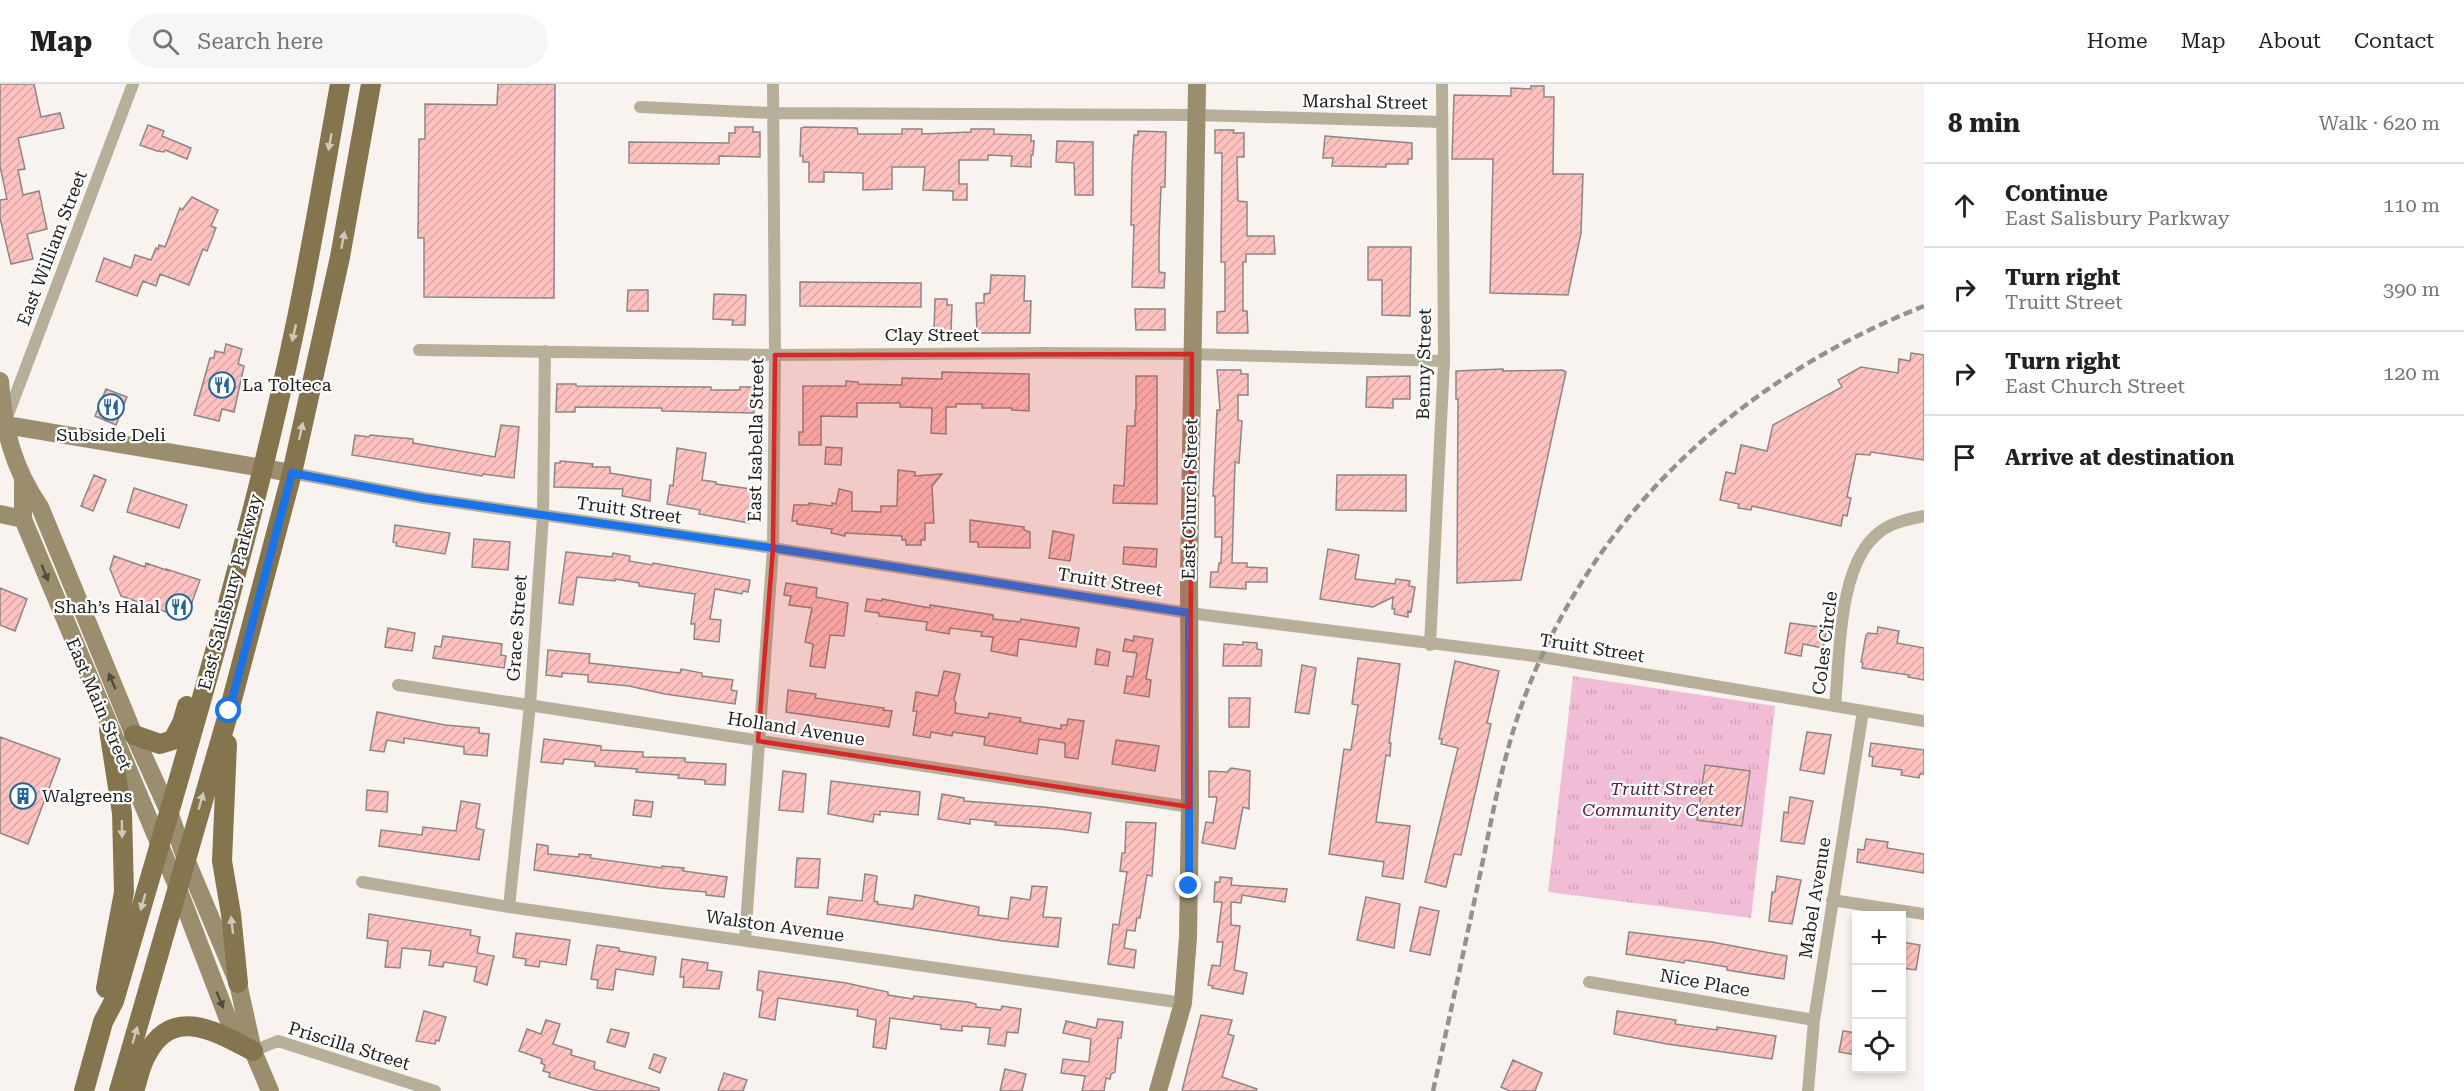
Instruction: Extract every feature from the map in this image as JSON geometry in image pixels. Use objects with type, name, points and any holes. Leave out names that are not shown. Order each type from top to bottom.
[{"type":"main road","name":"East Salisbury Parkway","points":[[84,1091],[103,1022],[114,1001],[216,648],[262,468],[297,318],[340,84]]},
{"type":"main road","name":"East Salisbury Parkway","points":[[118,1091],[229,711],[292,473],[340,257],[371,84]]},
{"type":"main road","name":"East Church Street","points":[[1158,1091],[1182,1003],[1188,937],[1189,613],[1197,84]]},
{"type":"main road","name":"East Main Street","points":[[0,381],[1,428],[24,482],[40,507],[134,735],[169,812],[185,857],[238,983],[253,1051],[270,1091]]},
{"type":"main road","points":[[1,428],[292,473]]},
{"type":"main road","name":"East Main Street","points":[[24,482],[23,519],[109,730],[177,886],[233,1032],[253,1051]]},
{"type":"main road","points":[[0,514],[23,519]]},
{"type":"main road","points":[[134,735],[160,744],[173,740],[182,723],[192,686],[216,648]]},
{"type":"main road","points":[[229,711],[222,861],[231,914],[238,983]]},
{"type":"main road","points":[[103,1022],[103,998],[124,892],[122,813],[109,730]]},
{"type":"main road","points":[[134,1091],[145,1057],[153,1043],[166,1033],[182,1026],[196,1025],[211,1029],[253,1051]]},
{"type":"street","name":"East William Street","points":[[1,428],[133,84]]},
{"type":"street","name":"East Isabella Street","points":[[745,939],[773,548],[775,355],[773,84]]},
{"type":"street","name":"Benny Street","points":[[1430,645],[1444,361],[1442,84]]},
{"type":"street","name":"Marshal Street","points":[[640,107],[772,113],[1197,115],[1442,122]]},
{"type":"street","name":"Clay Street","points":[[419,350],[775,355],[1043,352],[1444,361]]},
{"type":"street","name":"Grace Street","points":[[509,907],[530,705],[543,516],[545,351]]},
{"type":"street","name":"Truitt Street","points":[[292,473],[353,486],[543,516],[773,548],[1189,613],[1430,645],[1542,657],[1924,721]]},
{"type":"street","name":"Coles Circle","points":[[1835,706],[1845,604],[1854,569],[1862,550],[1880,531],[1904,520],[1924,516]]},
{"type":"street","name":"Holland Avenue","points":[[398,685],[1190,807]]},
{"type":"street","name":"Mabel Avenue","points":[[1807,1091],[1814,1020],[1863,711]]},
{"type":"street","name":"Walston Avenue","points":[[362,882],[509,907],[1182,1003]]},
{"type":"street","points":[[1833,900],[1924,914]]},
{"type":"street","name":"Nice Place","points":[[1589,982],[1814,1020]]},
{"type":"street","name":"Priscilla Street","points":[[253,1051],[278,1041],[435,1091]]},
{"type":"highlighted area","points":[[1192,354],[1190,807],[758,741],[773,548],[775,355]]},
{"type":"green space","name":"Truitt Street Community Center","points":[[1573,676],[1775,706],[1751,918],[1548,892]]},
{"type":"building","points":[[0,84],[34,84],[41,117],[60,113],[64,128],[18,138],[25,169],[18,170],[23,195],[39,191],[47,229],[27,234],[33,259],[11,264],[0,218],[0,200],[7,199],[0,166]]},
{"type":"building","points":[[498,84],[555,84],[554,298],[424,297],[424,238],[418,238],[419,139],[425,139],[425,104],[497,105]]},
{"type":"building","points":[[1531,86],[1544,86],[1544,97],[1554,97],[1553,174],[1583,174],[1581,233],[1568,295],[1490,293],[1493,159],[1452,159],[1454,95],[1511,96],[1511,88],[1531,89]]},
{"type":"building","points":[[148,125],[164,131],[162,136],[191,148],[187,159],[165,150],[164,152],[157,151],[140,145]]},
{"type":"building","points":[[735,127],[753,127],[753,132],[760,132],[760,157],[719,156],[719,164],[629,163],[629,142],[729,143],[729,133],[735,133]]},
{"type":"building","points":[[801,128],[857,128],[858,134],[902,134],[902,129],[922,129],[922,134],[994,129],[994,134],[1031,135],[1031,141],[1034,141],[1033,155],[1031,155],[1031,167],[1011,166],[1012,156],[988,155],[988,160],[959,160],[959,184],[967,184],[967,200],[953,200],[953,191],[923,190],[925,167],[892,167],[892,189],[863,190],[863,173],[824,172],[824,182],[809,182],[809,162],[803,162],[803,156],[800,156]]},
{"type":"building","points":[[1215,130],[1234,130],[1233,133],[1244,133],[1244,157],[1237,157],[1238,201],[1247,202],[1247,236],[1274,236],[1275,254],[1246,254],[1246,262],[1243,262],[1243,311],[1247,311],[1248,333],[1217,333],[1217,312],[1225,311],[1225,262],[1221,262],[1222,153],[1215,153]]},
{"type":"building","points":[[1138,131],[1166,132],[1165,187],[1161,187],[1159,238],[1159,272],[1165,273],[1164,288],[1132,287],[1134,225],[1131,225],[1132,168],[1134,135],[1138,135]]},
{"type":"building","points":[[1325,136],[1412,143],[1412,159],[1408,159],[1408,164],[1386,164],[1386,167],[1332,166],[1333,158],[1323,158]]},
{"type":"building","points":[[1057,141],[1093,142],[1093,195],[1075,195],[1074,163],[1056,162]]},
{"type":"building","points":[[192,197],[218,210],[211,226],[216,228],[207,251],[203,249],[189,285],[160,274],[156,286],[143,281],[137,296],[96,281],[104,258],[131,268],[135,255],[151,260],[159,245],[165,247],[180,208],[182,210]]},
{"type":"building","points":[[1368,247],[1411,247],[1410,316],[1382,315],[1382,280],[1368,280]]},
{"type":"building","points":[[991,275],[1025,276],[1024,301],[1031,301],[1030,333],[977,333],[976,303],[984,303],[984,294],[990,293]]},
{"type":"building","points":[[800,282],[921,283],[921,307],[800,306]]},
{"type":"building","points":[[628,290],[648,290],[648,311],[627,311]]},
{"type":"building","points":[[714,294],[746,295],[745,325],[732,325],[733,320],[713,319]]},
{"type":"building","points":[[935,299],[947,299],[947,305],[952,305],[951,332],[934,331]]},
{"type":"building","points":[[1135,309],[1165,309],[1165,330],[1136,330]]},
{"type":"building","name":"La Tolteca","points":[[226,344],[242,349],[238,364],[244,366],[234,412],[222,409],[219,421],[194,415],[210,358],[214,358],[215,351],[224,353]]},
{"type":"building","points":[[1911,353],[1924,355],[1924,460],[1871,452],[1870,455],[1856,454],[1847,497],[1851,498],[1847,516],[1843,515],[1841,526],[1752,506],[1751,510],[1738,508],[1739,504],[1720,500],[1726,472],[1735,474],[1741,445],[1767,451],[1773,425],[1842,387],[1838,380],[1861,367],[1898,373],[1899,359],[1910,361]]},
{"type":"building","points":[[1503,369],[1503,371],[1562,370],[1566,372],[1521,580],[1457,583],[1458,399],[1456,399],[1456,371]]},
{"type":"building","points":[[1217,370],[1241,370],[1241,374],[1248,374],[1248,395],[1238,395],[1238,420],[1242,421],[1239,463],[1235,462],[1232,563],[1247,563],[1247,567],[1267,568],[1267,582],[1246,582],[1246,589],[1210,587],[1211,572],[1218,572],[1219,563],[1221,563],[1222,537],[1215,537],[1215,496],[1213,496],[1217,410],[1220,410]]},
{"type":"building","points":[[942,372],[1029,374],[1029,411],[1012,410],[1012,408],[982,408],[982,404],[956,404],[956,407],[946,407],[946,434],[931,433],[932,408],[900,407],[900,403],[857,403],[857,417],[821,416],[821,445],[799,445],[799,432],[803,432],[803,386],[846,386],[846,381],[858,382],[858,384],[902,385],[902,378],[942,379]]},
{"type":"building","points":[[1136,376],[1157,376],[1157,504],[1113,503],[1114,485],[1124,486],[1127,426],[1135,426]]},
{"type":"building","points":[[1410,376],[1410,399],[1393,399],[1393,408],[1366,407],[1367,377]]},
{"type":"building","points":[[557,384],[711,387],[711,390],[740,390],[740,387],[754,387],[754,413],[662,411],[662,408],[575,407],[575,412],[556,412]]},
{"type":"building","name":"Subside Deli","points":[[106,389],[127,397],[116,425],[95,416]]},
{"type":"building","points":[[501,425],[519,427],[514,478],[483,474],[482,476],[352,455],[355,435],[369,437],[370,435],[413,439],[413,443],[495,457]]},
{"type":"building","points":[[826,447],[842,448],[841,465],[825,464]]},
{"type":"building","points":[[677,448],[706,453],[702,480],[751,489],[753,492],[749,523],[699,514],[700,510],[667,504],[670,485],[673,486]]},
{"type":"building","points":[[560,461],[593,464],[592,467],[610,467],[610,473],[651,480],[650,501],[622,496],[623,489],[554,487],[555,463],[560,463]]},
{"type":"building","points":[[898,470],[915,472],[915,476],[942,474],[932,486],[934,523],[925,523],[925,540],[921,540],[921,545],[906,545],[906,540],[902,540],[902,536],[845,533],[845,536],[831,533],[832,529],[797,524],[797,521],[792,521],[794,505],[809,505],[809,503],[832,506],[832,503],[836,504],[839,489],[852,492],[852,511],[881,512],[881,506],[897,506]]},
{"type":"building","points":[[94,475],[106,480],[93,511],[81,506]]},
{"type":"building","points":[[1337,475],[1406,475],[1406,511],[1336,510]]},
{"type":"building","points":[[134,488],[187,505],[179,528],[127,512]]},
{"type":"building","points":[[970,520],[1024,527],[1024,530],[1030,532],[1030,548],[978,547],[978,542],[970,542]]},
{"type":"building","points":[[395,525],[450,533],[445,554],[396,546],[397,543],[393,542]]},
{"type":"building","points":[[1053,531],[1074,535],[1070,561],[1049,558]]},
{"type":"building","points":[[474,539],[510,542],[508,570],[472,567]]},
{"type":"building","points":[[1124,547],[1157,549],[1156,567],[1123,564]]},
{"type":"building","points":[[1328,549],[1359,555],[1355,579],[1395,584],[1396,579],[1410,581],[1409,586],[1415,587],[1408,617],[1394,614],[1393,597],[1373,607],[1320,599]]},
{"type":"building","points":[[566,552],[612,557],[613,553],[630,556],[629,561],[750,580],[748,592],[743,591],[742,594],[715,589],[710,619],[721,620],[719,642],[694,639],[695,624],[691,624],[695,594],[639,586],[639,583],[615,579],[615,581],[577,577],[573,605],[559,603]]},
{"type":"building","points":[[114,556],[145,567],[146,563],[200,580],[186,619],[121,596],[110,569]]},
{"type":"building","points":[[786,583],[817,588],[816,597],[848,603],[844,636],[830,635],[825,668],[810,666],[813,644],[805,642],[812,608],[789,605],[791,596],[784,595]]},
{"type":"building","points":[[0,588],[27,599],[15,631],[0,625]]},
{"type":"building","points":[[867,599],[882,601],[882,599],[930,608],[930,605],[993,615],[993,619],[1020,622],[1021,619],[1079,628],[1076,647],[1019,639],[1017,656],[991,651],[993,637],[981,636],[982,632],[950,628],[949,634],[926,630],[927,622],[879,616],[879,613],[865,611]]},
{"type":"building","points":[[1790,623],[1827,628],[1823,648],[1803,644],[1801,656],[1785,653]]},
{"type":"building","points":[[1878,627],[1899,631],[1897,643],[1924,648],[1924,680],[1908,677],[1909,675],[1862,668],[1866,635],[1868,633],[1877,634]]},
{"type":"building","points":[[388,628],[415,633],[412,651],[385,647]]},
{"type":"building","points":[[443,636],[502,644],[501,655],[506,656],[504,668],[433,658],[435,646],[441,647]]},
{"type":"building","points":[[1134,636],[1153,639],[1146,679],[1151,680],[1149,697],[1124,693],[1127,676],[1133,677],[1137,653],[1123,651],[1125,639],[1133,641]]},
{"type":"building","points":[[1243,642],[1257,643],[1257,649],[1262,650],[1261,666],[1223,666],[1224,644],[1243,645]]},
{"type":"building","points":[[1097,649],[1110,652],[1108,666],[1095,664]]},
{"type":"building","points":[[548,650],[590,654],[589,663],[680,673],[681,669],[702,673],[702,676],[733,680],[731,690],[737,691],[735,704],[665,694],[629,686],[588,682],[588,675],[562,673],[562,677],[546,675]]},
{"type":"building","points":[[1358,658],[1400,664],[1389,743],[1391,743],[1390,756],[1386,755],[1376,822],[1410,826],[1403,879],[1382,876],[1384,862],[1329,854],[1344,749],[1351,750],[1358,705],[1352,704]]},
{"type":"building","points":[[1455,661],[1499,671],[1487,723],[1491,724],[1461,855],[1454,854],[1446,887],[1425,882],[1458,748],[1441,744],[1442,739],[1439,739]]},
{"type":"building","points":[[1302,665],[1316,668],[1309,714],[1295,712]]},
{"type":"building","points":[[944,671],[960,674],[954,700],[955,713],[988,718],[989,713],[1021,718],[1020,722],[1061,729],[1061,725],[1067,725],[1068,719],[1084,721],[1078,759],[1065,757],[1065,743],[1039,739],[1037,754],[984,745],[985,737],[953,732],[952,736],[931,732],[930,738],[913,735],[917,711],[913,711],[916,692],[938,696]]},
{"type":"building","points":[[788,690],[816,694],[815,698],[884,708],[883,710],[892,711],[889,727],[786,712]]},
{"type":"building","points":[[1229,698],[1250,698],[1249,727],[1229,727]]},
{"type":"building","points":[[377,712],[445,725],[479,728],[479,733],[489,734],[487,756],[464,754],[464,747],[404,738],[404,743],[387,740],[384,752],[370,750]]},
{"type":"building","points":[[1807,732],[1831,735],[1824,774],[1800,770]]},
{"type":"building","name":"Walgreens","points":[[0,737],[60,759],[28,844],[0,833]]},
{"type":"building","points":[[544,739],[601,746],[601,750],[643,752],[643,757],[685,758],[685,762],[726,764],[725,785],[705,784],[705,780],[678,778],[679,775],[595,766],[595,762],[564,759],[563,764],[541,762]]},
{"type":"building","points":[[1116,740],[1159,746],[1155,771],[1112,764]]},
{"type":"building","points":[[1871,743],[1924,750],[1924,774],[1920,774],[1919,778],[1901,775],[1902,770],[1872,766],[1873,757],[1869,756]]},
{"type":"building","name":"Truitt Street Community Center","points":[[1705,765],[1750,771],[1742,826],[1697,820]]},
{"type":"building","points":[[1231,768],[1250,771],[1249,809],[1243,807],[1235,849],[1202,843],[1206,822],[1213,823],[1217,797],[1209,797],[1209,771],[1227,772]]},
{"type":"building","points":[[783,771],[806,774],[803,812],[779,810]]},
{"type":"building","points":[[831,781],[920,792],[918,815],[880,811],[880,815],[874,814],[873,822],[828,814]]},
{"type":"building","points":[[367,790],[388,792],[387,812],[366,810]]},
{"type":"building","points":[[942,794],[964,798],[964,801],[1091,813],[1088,833],[995,825],[996,822],[970,819],[970,824],[938,819]]},
{"type":"building","points":[[1790,797],[1813,801],[1804,844],[1781,841],[1784,812],[1788,813]]},
{"type":"building","points":[[635,800],[653,802],[651,817],[633,815]]},
{"type":"building","points":[[461,801],[480,804],[476,828],[484,830],[479,860],[379,846],[381,830],[422,835],[423,827],[456,831]]},
{"type":"building","points":[[1126,822],[1156,823],[1152,876],[1147,875],[1140,918],[1137,918],[1135,931],[1127,930],[1124,948],[1136,950],[1134,968],[1108,964],[1113,924],[1119,925],[1127,872],[1120,871],[1122,853],[1125,853]]},
{"type":"building","points":[[1866,839],[1888,842],[1887,848],[1924,854],[1924,873],[1857,862],[1858,849],[1864,850]]},
{"type":"building","points":[[537,844],[548,846],[548,854],[579,857],[579,854],[591,855],[590,858],[662,868],[662,866],[684,868],[683,871],[727,877],[724,897],[706,895],[706,892],[660,888],[534,870]]},
{"type":"building","points":[[797,858],[820,859],[818,888],[795,887]]},
{"type":"building","points":[[865,874],[877,876],[874,901],[878,902],[877,904],[913,909],[915,895],[979,907],[978,915],[1008,919],[1011,897],[1030,900],[1032,886],[1047,887],[1043,917],[1061,918],[1058,947],[1003,941],[827,914],[829,897],[862,901]]},
{"type":"building","points":[[1777,876],[1801,880],[1792,924],[1769,921],[1772,892],[1775,892]]},
{"type":"building","points":[[1220,877],[1232,878],[1231,885],[1287,889],[1285,902],[1242,895],[1241,903],[1231,902],[1231,925],[1240,926],[1234,970],[1247,973],[1243,994],[1212,988],[1213,986],[1208,985],[1212,965],[1220,966],[1223,942],[1217,942],[1222,902],[1214,902],[1215,882],[1220,882]]},
{"type":"building","points":[[1366,897],[1400,904],[1394,948],[1357,940]]},
{"type":"building","points":[[1420,907],[1439,911],[1430,955],[1410,951]]},
{"type":"building","points":[[369,914],[471,930],[470,935],[480,937],[477,953],[494,956],[487,985],[474,981],[477,967],[444,962],[443,967],[429,965],[431,951],[402,948],[400,968],[385,967],[388,941],[367,938]]},
{"type":"building","points":[[1629,932],[1712,942],[1787,956],[1784,979],[1727,970],[1727,967],[1685,960],[1684,963],[1626,954]]},
{"type":"building","points":[[516,933],[570,940],[566,965],[540,961],[539,967],[525,965],[526,959],[513,957]]},
{"type":"building","points":[[1906,943],[1920,945],[1916,970],[1906,969]]},
{"type":"building","points":[[597,945],[656,957],[653,975],[616,969],[613,990],[597,988],[598,980],[591,979]]},
{"type":"building","points":[[682,959],[708,963],[707,970],[722,972],[719,989],[683,987],[684,977],[680,977]]},
{"type":"building","points":[[759,971],[846,983],[888,992],[888,995],[913,999],[914,996],[968,1002],[976,1004],[976,1007],[1001,1010],[1002,1006],[1021,1009],[1018,1033],[1007,1032],[1005,1046],[988,1044],[990,1028],[962,1026],[962,1031],[941,1029],[941,1025],[890,1018],[886,1049],[873,1047],[876,1020],[857,1016],[858,1010],[778,998],[775,1020],[759,1017],[763,991],[757,990]]},
{"type":"building","points":[[424,1011],[446,1017],[439,1041],[436,1040],[435,1044],[416,1041]]},
{"type":"building","points":[[1617,1011],[1676,1020],[1675,1024],[1717,1030],[1717,1027],[1776,1036],[1772,1059],[1614,1034]]},
{"type":"building","points":[[1201,1015],[1232,1020],[1228,1034],[1234,1036],[1222,1077],[1257,1089],[1256,1091],[1182,1091]]},
{"type":"building","points":[[1098,1019],[1123,1022],[1121,1038],[1118,1038],[1115,1072],[1111,1074],[1110,1079],[1106,1078],[1104,1091],[1082,1091],[1085,1076],[1061,1073],[1063,1059],[1089,1062],[1091,1039],[1063,1033],[1066,1021],[1096,1028]]},
{"type":"building","points":[[546,1020],[560,1024],[553,1044],[572,1050],[571,1055],[595,1062],[594,1069],[659,1088],[659,1091],[597,1091],[549,1077],[550,1073],[543,1071],[545,1065],[541,1063],[542,1059],[519,1051],[527,1029],[541,1034]]},
{"type":"building","points":[[611,1029],[629,1033],[625,1047],[607,1042]]},
{"type":"building","points":[[1843,1031],[1852,1032],[1852,1054],[1839,1052]]},
{"type":"building","points":[[654,1054],[666,1058],[660,1073],[649,1068]]},
{"type":"building","points":[[1513,1060],[1542,1073],[1535,1091],[1510,1091],[1501,1087]]},
{"type":"building","points":[[1005,1069],[1026,1074],[1022,1091],[1000,1091]]},
{"type":"building","points":[[724,1073],[747,1080],[743,1091],[718,1091]]},
{"type":"railway","points":[[1433,1091],[1509,746],[1521,707],[1550,638],[1587,574],[1630,516],[1679,463],[1733,415],[1793,373],[1856,336],[1924,306]]},
{"type":"place","name":"La Tolteca","points":[[222,385]]},
{"type":"place","name":"Subside Deli","points":[[111,407]]},
{"type":"place","name":"Shah’s Halal","points":[[179,607]]},
{"type":"place","name":"Walgreens","points":[[23,796]]},
{"type":"route","points":[[229,711],[292,473],[424,498],[773,548],[1189,613],[1189,886]]}]
